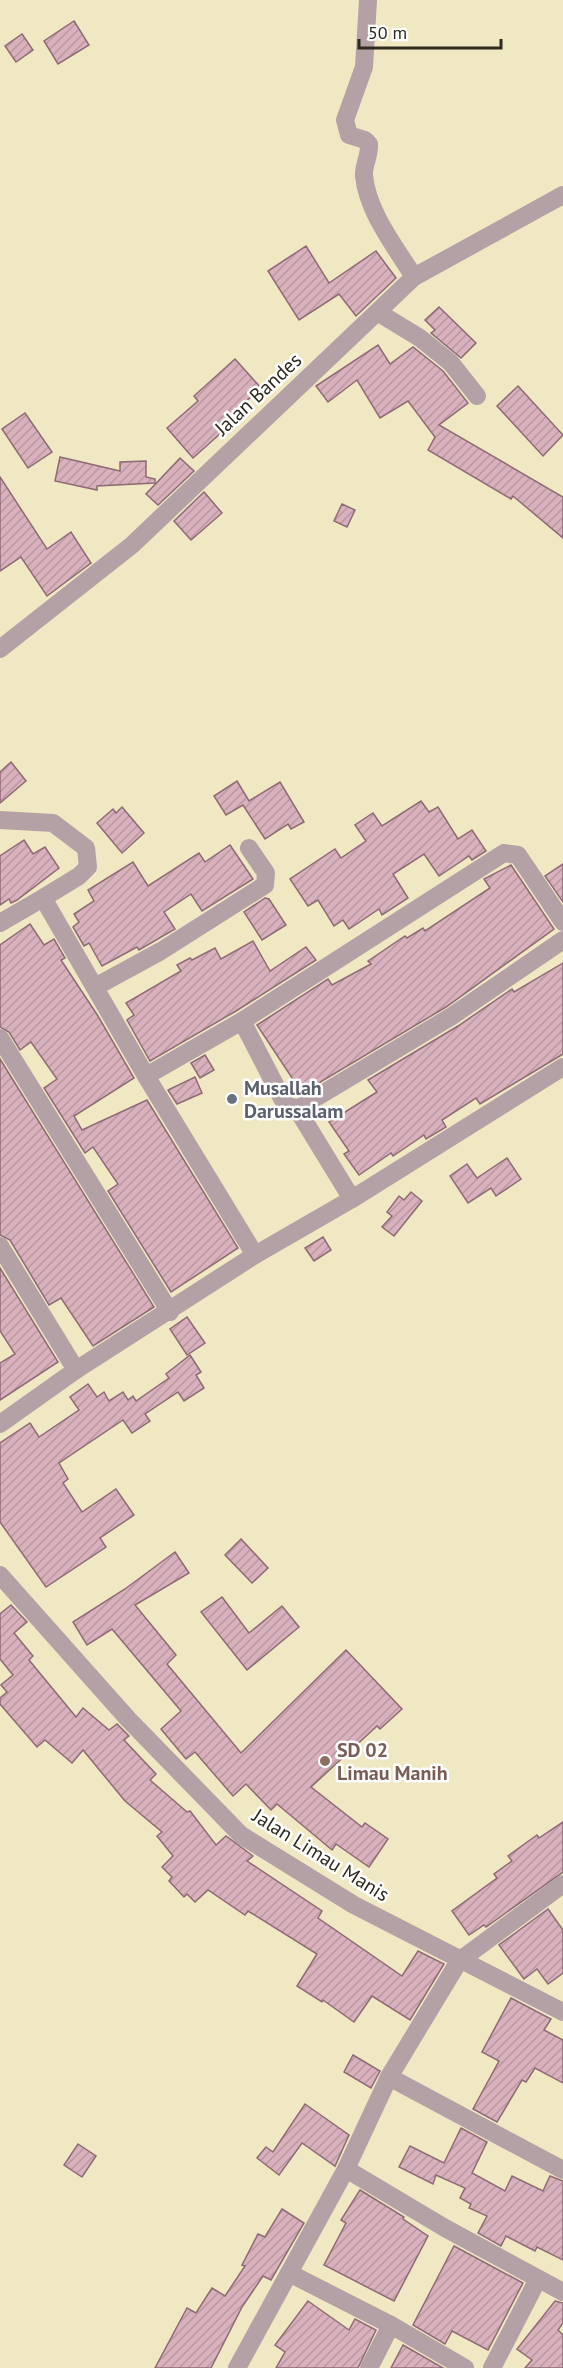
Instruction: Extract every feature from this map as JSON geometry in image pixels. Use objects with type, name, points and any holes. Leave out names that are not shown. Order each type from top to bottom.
[{"type":"street","points":[[368,0],[364,67],[345,120],[346,128],[349,135],[365,140],[369,144],[363,175],[366,187],[378,218],[414,277]]},
{"type":"street","name":"Jalan Bandes","points":[[0,649],[132,545],[379,313],[414,277],[563,195]]},
{"type":"street","points":[[379,313],[420,338],[451,363],[477,396]]},
{"type":"street","points":[[0,820],[53,823],[86,848],[88,867],[79,876],[0,923]]},
{"type":"street","points":[[95,987],[161,951],[265,885],[266,873],[249,848]]},
{"type":"street","points":[[146,1076],[242,1021],[504,853],[518,855],[563,921]]},
{"type":"street","points":[[43,898],[146,1076],[255,1255]]},
{"type":"street","points":[[297,1109],[452,1016],[563,940]]},
{"type":"street","points":[[242,1021],[285,1104],[297,1109],[352,1199]]},
{"type":"street","points":[[0,1038],[170,1312]]},
{"type":"street","points":[[0,1424],[76,1370],[170,1312],[255,1255],[352,1199],[563,1067]]},
{"type":"street","points":[[0,1246],[76,1370]]},
{"type":"street","name":"Jalan Limau Manis","points":[[3,1586],[241,1835],[354,1905],[563,2013]]},
{"type":"street","points":[[237,2368],[346,2169],[389,2077],[459,1961],[563,1884]]},
{"type":"street","points":[[389,2077],[563,2170]]},
{"type":"street","points":[[346,2169],[445,2228],[563,2292]]},
{"type":"street","points":[[289,2273],[391,2325],[465,2368]]},
{"type":"street","points":[[492,2368],[538,2279]]},
{"type":"street","points":[[369,2368],[391,2325]]},
{"type":"building","points":[[74,21],[89,45],[58,64],[44,41]]},
{"type":"building","points":[[22,34],[33,50],[16,62],[5,46]]},
{"type":"building","points":[[306,246],[329,283],[376,251],[396,278],[356,316],[339,294],[299,320],[268,271]]},
{"type":"building","points":[[439,307],[476,343],[461,358],[431,333],[435,330],[425,320]]},
{"type":"building","points":[[378,345],[390,364],[413,347],[443,371],[468,403],[439,425],[563,497],[563,538],[513,496],[511,499],[428,450],[435,437],[408,401],[380,418],[357,380],[328,402],[316,386]]},
{"type":"building","points":[[235,359],[261,388],[217,427],[222,432],[193,458],[167,428],[198,401],[194,396]]},
{"type":"building","points":[[518,386],[563,435],[543,456],[497,406]]},
{"type":"building","points":[[25,413],[52,452],[28,468],[2,429]]},
{"type":"building","points":[[60,457],[120,471],[120,462],[146,461],[146,477],[155,479],[155,483],[97,486],[97,490],[55,481]]},
{"type":"building","points":[[180,458],[194,471],[158,505],[146,494]]},
{"type":"building","points":[[0,477],[47,549],[71,532],[91,563],[47,596],[21,557],[0,571]]},
{"type":"building","points":[[204,492],[222,513],[191,540],[174,521]]},
{"type":"building","points":[[342,504],[355,510],[347,527],[334,521]]},
{"type":"building","points":[[11,762],[26,781],[0,803],[0,772]]},
{"type":"building","points":[[237,781],[249,801],[280,782],[304,822],[291,829],[288,824],[265,839],[243,805],[226,815],[214,796]]},
{"type":"building","points":[[421,801],[429,812],[438,807],[458,839],[472,830],[486,851],[472,860],[469,856],[439,876],[424,854],[393,874],[408,898],[382,915],[379,909],[349,929],[343,920],[334,926],[318,900],[308,906],[290,879],[335,849],[341,858],[366,841],[355,825],[373,813],[382,826]]},
{"type":"building","points":[[122,807],[144,833],[122,853],[97,823],[113,809],[116,813]]},
{"type":"building","points":[[24,840],[33,854],[45,847],[59,868],[17,900],[11,903],[9,899],[0,905],[0,856]]},
{"type":"building","points":[[230,845],[253,879],[202,911],[191,894],[164,912],[175,929],[139,950],[137,947],[102,966],[89,943],[84,946],[73,927],[79,922],[74,914],[94,901],[88,890],[133,862],[148,886],[199,853],[205,862]]},
{"type":"building","points":[[563,864],[563,902],[545,876]]},
{"type":"building","points":[[511,865],[554,929],[446,1007],[302,1093],[257,1025],[328,979],[332,985],[371,964],[368,961],[405,936],[407,938],[423,928],[425,931],[490,888],[484,879]]},
{"type":"building","points":[[265,898],[269,899],[286,925],[262,940],[244,912]]},
{"type":"building","points":[[30,924],[44,945],[54,939],[65,958],[61,960],[98,1016],[134,1078],[74,1116],[82,1130],[147,1100],[238,1248],[171,1292],[108,1191],[118,1184],[93,1147],[85,1153],[44,1088],[57,1079],[31,1042],[20,1050],[9,1032],[0,1027],[0,945]]},
{"type":"building","points":[[253,941],[270,971],[306,947],[316,960],[236,1011],[150,1061],[127,1020],[134,1015],[126,1003],[181,971],[177,965],[190,958],[192,960],[215,948],[221,959]]},
{"type":"building","points":[[563,963],[563,1054],[480,1104],[476,1098],[442,1120],[446,1127],[426,1139],[424,1135],[393,1156],[391,1153],[359,1175],[344,1154],[349,1151],[329,1122],[377,1092],[368,1080],[458,1026],[512,989],[514,992]]},
{"type":"building","points":[[205,1055],[214,1070],[200,1078],[191,1063]]},
{"type":"building","points":[[0,1059],[154,1307],[93,1346],[61,1298],[49,1305],[10,1240],[0,1235]]},
{"type":"building","points":[[195,1077],[202,1093],[177,1104],[168,1090]]},
{"type":"building","points":[[507,1158],[521,1179],[496,1196],[491,1188],[468,1203],[450,1176],[467,1164],[477,1178]]},
{"type":"building","points":[[411,1192],[422,1201],[394,1236],[382,1227],[392,1216],[387,1212],[399,1196],[404,1200]]},
{"type":"building","points":[[323,1237],[331,1250],[314,1261],[305,1248]]},
{"type":"building","points":[[0,1268],[58,1362],[0,1400],[0,1363],[15,1354],[0,1331]]},
{"type":"building","points":[[187,1317],[205,1343],[187,1355],[170,1329]]},
{"type":"building","points":[[190,1355],[201,1372],[196,1375],[204,1388],[184,1401],[178,1392],[145,1414],[150,1421],[132,1433],[123,1420],[59,1463],[68,1479],[63,1483],[82,1512],[116,1489],[134,1515],[100,1538],[106,1547],[46,1587],[0,1522],[0,1443],[30,1423],[39,1437],[79,1410],[70,1397],[88,1384],[97,1397],[104,1392],[109,1401],[123,1392],[128,1400],[133,1396],[136,1401],[169,1378],[166,1374]]},
{"type":"building","points":[[241,1539],[268,1568],[252,1583],[225,1555]]},
{"type":"building","points":[[175,1552],[189,1573],[135,1605],[176,1655],[167,1664],[241,1753],[346,1650],[402,1709],[380,1729],[377,1726],[311,1787],[362,1827],[365,1823],[388,1839],[369,1867],[336,1844],[332,1850],[277,1804],[271,1810],[246,1784],[233,1796],[195,1752],[186,1759],[161,1729],[181,1711],[112,1629],[87,1645],[73,1622],[125,1589]]},
{"type":"building","points":[[222,1597],[249,1633],[282,1606],[299,1627],[247,1670],[201,1612]]},
{"type":"building","points":[[11,1605],[27,1622],[14,1633],[33,1656],[29,1660],[76,1717],[83,1708],[109,1730],[117,1724],[129,1736],[124,1740],[156,1774],[150,1780],[187,1812],[190,1811],[216,1845],[226,1836],[253,1856],[247,1861],[322,1911],[318,1918],[402,1976],[418,1951],[444,1964],[410,2020],[372,1996],[354,2022],[323,2000],[322,2002],[297,1986],[317,1954],[248,1911],[245,1915],[208,1890],[195,1902],[187,1894],[184,1897],[169,1881],[172,1877],[162,1867],[173,1856],[157,1836],[162,1832],[125,1801],[83,1750],[72,1763],[45,1740],[37,1747],[0,1704],[0,1698],[7,1692],[1,1685],[13,1675],[0,1659],[0,1614]]},
{"type":"building","points":[[563,1822],[563,1872],[486,1927],[484,1925],[469,1935],[452,1911],[497,1878],[494,1874],[512,1861],[508,1856],[537,1835],[539,1838]]},
{"type":"building","points":[[548,1909],[563,1930],[563,1973],[548,1984],[537,1969],[524,1979],[499,1945]]},
{"type":"building","points":[[511,1998],[551,2019],[544,2030],[563,2040],[563,2083],[535,2068],[526,2082],[522,2080],[497,2122],[473,2109],[499,2061],[482,2052]]},
{"type":"building","points":[[353,2055],[380,2071],[371,2088],[344,2072]]},
{"type":"building","points":[[305,2104],[349,2135],[335,2166],[302,2143],[279,2175],[257,2158],[266,2147],[273,2152]]},
{"type":"building","points":[[461,2128],[487,2142],[472,2173],[505,2191],[512,2176],[543,2191],[550,2176],[563,2181],[563,2260],[537,2247],[535,2251],[506,2236],[501,2246],[478,2233],[487,2216],[469,2208],[471,2204],[460,2198],[465,2188],[436,2175],[433,2184],[399,2167],[410,2146],[444,2163]]},
{"type":"building","points":[[78,2144],[96,2156],[82,2177],[64,2165]]},
{"type":"building","points":[[360,2190],[404,2217],[403,2219],[428,2236],[394,2301],[324,2265],[346,2223],[341,2220]]},
{"type":"building","points":[[282,2209],[304,2223],[271,2280],[263,2276],[242,2307],[211,2368],[155,2368],[187,2308],[196,2313],[212,2288],[225,2296],[245,2266],[242,2265],[258,2234],[265,2237]]},
{"type":"building","points":[[454,2246],[523,2283],[488,2350],[452,2331],[445,2344],[413,2325]]},
{"type":"building","points":[[308,2301],[349,2330],[355,2319],[376,2330],[358,2368],[276,2368],[285,2352],[275,2345]]},
{"type":"building","points":[[555,2301],[563,2303],[563,2323],[558,2330],[563,2335],[563,2368],[525,2368],[532,2360],[517,2349]]},
{"type":"building","points":[[403,2345],[443,2368],[391,2368]]},
{"type":"place","name":"Musallah Darussalam","points":[[232,1099]]},
{"type":"place","name":"SD 02 Limau Manih","points":[[325,1761]]}]
